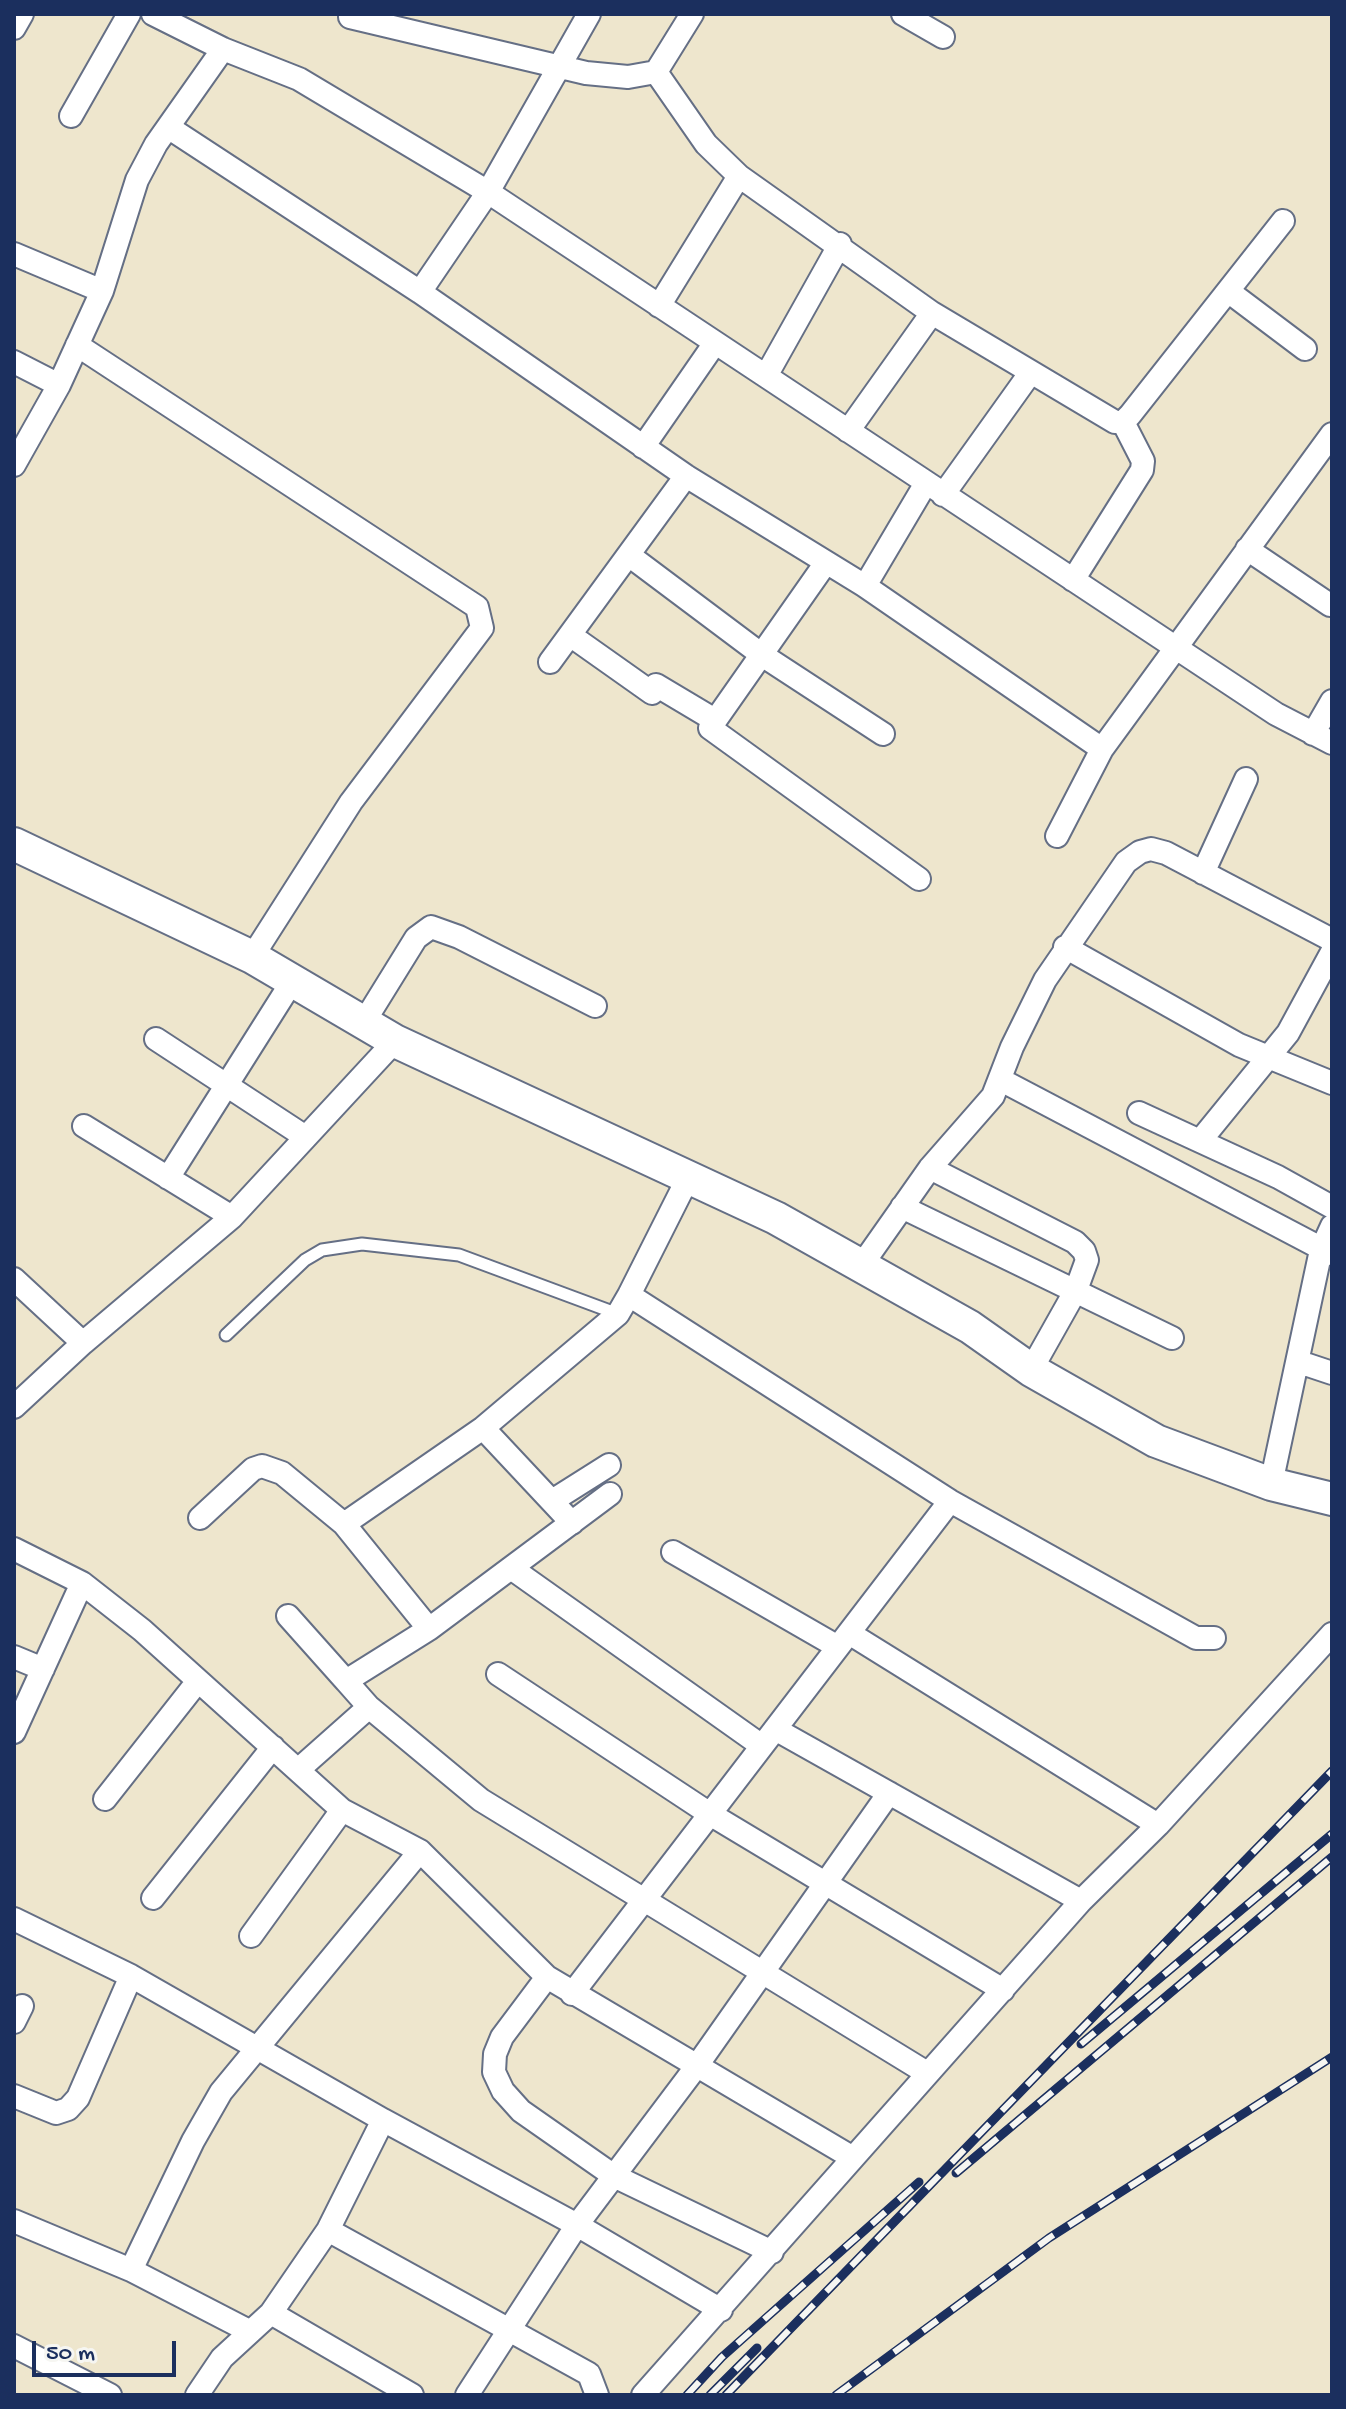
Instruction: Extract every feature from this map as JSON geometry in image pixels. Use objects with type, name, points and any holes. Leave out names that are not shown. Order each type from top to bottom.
[{"type":"street","points":[[14,28],[22,14]]},
{"type":"street","points":[[71,116],[129,14]]},
{"type":"street","points":[[153,14],[223,49],[299,79],[488,192],[1276,714],[1322,738],[1332,701]]},
{"type":"street","points":[[420,292],[488,192],[589,14]]},
{"type":"street","points":[[350,17],[557,66],[628,77],[656,72],[692,14]]},
{"type":"street","points":[[903,14],[943,37]]},
{"type":"street","points":[[14,465],[59,385],[102,291],[137,180],[168,127],[223,49]]},
{"type":"street","points":[[656,72],[706,144],[739,176],[840,244],[932,313],[1104,416],[1123,422],[1143,461],[1142,470],[1073,580]]},
{"type":"street","points":[[168,127],[420,292],[686,476],[865,586],[1102,749]]},
{"type":"street","points":[[659,306],[739,176]]},
{"type":"street","points":[[1123,422],[1283,221]]},
{"type":"street","points":[[766,376],[840,244]]},
{"type":"street","points":[[14,254],[102,291]]},
{"type":"street","points":[[1228,291],[1305,349]]},
{"type":"street","points":[[848,431],[932,313]]},
{"type":"street","points":[[643,447],[715,343]]},
{"type":"street","points":[[77,345],[477,607],[482,628],[351,802],[252,957]]},
{"type":"street","points":[[14,362],[59,385]]},
{"type":"street","points":[[865,586],[934,489],[1031,372]]},
{"type":"street","points":[[1057,836],[1102,749],[1332,434]]},
{"type":"street","points":[[550,662],[686,476]]},
{"type":"street","points":[[1247,549],[1330,605]]},
{"type":"street","points":[[630,556],[762,655],[883,734]]},
{"type":"street","points":[[825,564],[713,719],[710,728],[919,879]]},
{"type":"street","points":[[570,635],[654,689],[713,719]]},
{"type":"street","points":[[1203,873],[1246,779]]},
{"type":"street","points":[[14,844],[252,957],[395,1041],[689,1176],[970,1327],[1031,1370],[1156,1441],[1271,1484],[1332,1499]]},
{"type":"street","points":[[861,1266],[930,1168],[993,1096],[1028,1011],[1065,947],[1126,862],[1140,852],[1151,849],[1166,853],[1332,940]]},
{"type":"street","points":[[364,1022],[416,938],[431,927],[459,937],[595,1006]]},
{"type":"street","points":[[1065,947],[1239,1045],[1332,1083]]},
{"type":"street","points":[[1200,1141],[1304,1008],[1332,952]]},
{"type":"street","points":[[168,1178],[293,980]]},
{"type":"street","points":[[156,1039],[304,1136]]},
{"type":"street","points":[[14,1407],[83,1343],[232,1217],[395,1041]]},
{"type":"street","points":[[1001,1080],[1326,1252]]},
{"type":"street","points":[[1139,1113],[1278,1177],[1332,1207]]},
{"type":"street","points":[[84,1126],[232,1217]]},
{"type":"street","points":[[930,1168],[1075,1242],[1084,1251],[1087,1260],[1076,1290],[1031,1370]]},
{"type":"street","points":[[344,1524],[483,1428],[623,1305],[689,1176]]},
{"type":"street","points":[[902,1207],[1172,1338]]},
{"type":"street","points":[[1271,1484],[1332,1226]]},
{"type":"street","points":[[14,1279],[83,1343]]},
{"type":"street","points":[[623,1305],[950,1501],[1196,1638],[1214,1638]]},
{"type":"street","points":[[1299,1362],[1332,1373]]},
{"type":"street","points":[[483,1428],[572,1523]]},
{"type":"street","points":[[552,1501],[609,1465]]},
{"type":"street","points":[[200,1518],[253,1469],[262,1466],[282,1473],[344,1524],[429,1629]]},
{"type":"street","points":[[346,1681],[429,1629],[610,1494]]},
{"type":"street","points":[[572,1994],[950,1501]]},
{"type":"street","points":[[14,1549],[82,1583],[198,1681],[342,1810],[420,1851],[547,1977],[853,2158]]},
{"type":"street","points":[[673,1552],[844,1640],[1158,1825]]},
{"type":"street","points":[[511,1568],[769,1738],[889,1793],[1081,1901]]},
{"type":"street","points":[[14,1732],[82,1583]]},
{"type":"street","points":[[288,1616],[369,1707],[481,1800],[927,2073]]},
{"type":"street","points":[[643,2395],[1081,1901],[1158,1825],[1332,1634]]},
{"type":"street","points":[[14,1657],[43,1669]]},
{"type":"street","points":[[498,1674],[710,1814],[1003,1990]]},
{"type":"street","points":[[105,1799],[198,1681]]},
{"type":"street","points":[[298,1770],[369,1707]]},
{"type":"street","points":[[153,1898],[273,1747]]},
{"type":"street","points":[[467,2395],[577,2225],[696,2067],[760,1971],[889,1793]]},
{"type":"street","points":[[251,1936],[342,1810]]},
{"type":"street","points":[[131,2270],[200,2128],[221,2092],[420,1851]]},
{"type":"street","points":[[14,1919],[131,1976],[383,2120],[577,2225],[721,2310]]},
{"type":"street","points":[[14,2096],[56,2113],[68,2109],[78,2098],[131,1976]]},
{"type":"street","points":[[547,1977],[502,2037],[495,2054],[494,2072],[503,2091],[521,2111],[614,2176],[772,2252]]},
{"type":"street","points":[[197,2395],[222,2358],[271,2313],[328,2230],[383,2120]]},
{"type":"street","points":[[14,2221],[131,2270],[249,2331]]},
{"type":"street","points":[[328,2230],[589,2374],[597,2395]]},
{"type":"street","points":[[271,2313],[412,2395]]},
{"type":"street","points":[[14,2346],[110,2395]]},
{"type":"lane","points":[[226,1335],[305,1260],[322,1250],[362,1244],[459,1255],[623,1305]]},
{"type":"railway","points":[[726,2395],[1332,1771]]},
{"type":"railway","points":[[1081,2044],[1332,1834]]},
{"type":"railway","points":[[956,2173],[1332,1857]]},
{"type":"railway","points":[[836,2395],[1049,2238],[1332,2057]]},
{"type":"railway","points":[[687,2395],[722,2357],[919,2182]]},
{"type":"railway","points":[[710,2395],[757,2348]]}]
